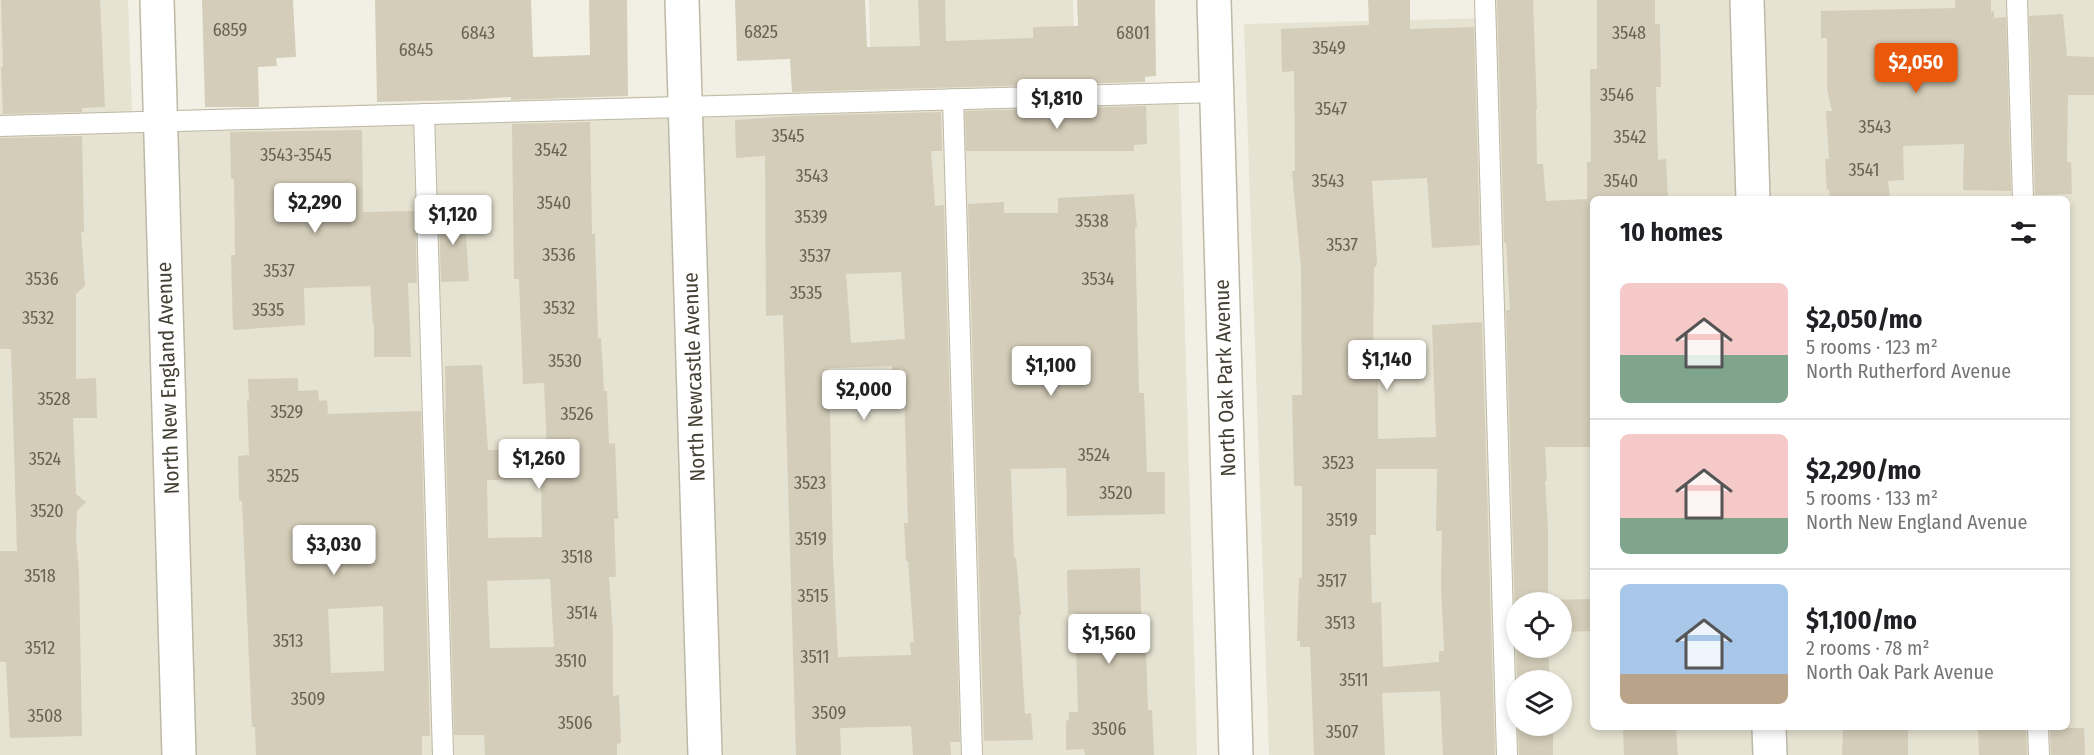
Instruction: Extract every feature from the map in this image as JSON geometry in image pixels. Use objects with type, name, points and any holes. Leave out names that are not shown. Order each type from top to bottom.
[{"type":"street","name":"North New England Avenue","points":[[157,0],[179,755]]},
{"type":"street","name":"North Newcastle Avenue","points":[[682,0],[705,755]]},
{"type":"street","name":"North Oak Park Avenue","points":[[1214,0],[1236,755]]},
{"type":"street","points":[[1747,0],[1753,196]]},
{"type":"street","points":[[1769,730],[1770,755]]},
{"type":"lane","points":[[1485,0],[1507,755]]},
{"type":"lane","points":[[2017,0],[2023,196]]},
{"type":"lane","points":[[0,126],[1216,92]]},
{"type":"lane","points":[[953,99],[972,755]]},
{"type":"lane","points":[[424,114],[443,755]]},
{"type":"lane","points":[[2038,730],[2039,755]]},
{"type":"shaded area","points":[[0,0],[128,0],[132,111],[871,90],[869,0],[1073,0],[1076,87],[1178,82],[1197,755],[0,755]]},
{"type":"shaded area","points":[[1492,0],[2094,0],[2094,755],[1269,755],[1244,24],[1492,18]]},
{"type":"building","points":[[1,0],[100,0],[105,107],[82,108],[82,112],[3,114]]},
{"type":"building","points":[[202,0],[293,0],[296,57],[276,58],[277,66],[258,67],[259,107],[205,107]]},
{"type":"building","points":[[375,0],[531,0],[533,57],[590,55],[589,0],[627,0],[628,96],[377,102]]},
{"type":"building","points":[[735,0],[865,0],[867,47],[920,46],[918,0],[945,0],[946,41],[1033,38],[1033,27],[1078,26],[1077,0],[1155,0],[1156,76],[1145,77],[1145,82],[792,92],[790,59],[737,61]]},
{"type":"building","points":[[1368,0],[1410,0],[1410,29],[1474,27],[1480,245],[1432,248],[1427,178],[1372,181],[1377,262],[1374,267],[1373,371],[1378,371],[1378,439],[1436,437],[1432,325],[1482,322],[1495,755],[1443,755],[1440,691],[1382,693],[1385,755],[1314,755],[1310,647],[1300,647],[1300,641],[1297,641],[1299,578],[1302,578],[1302,486],[1294,486],[1292,395],[1302,395],[1301,269],[1292,171],[1295,171],[1294,71],[1282,72],[1281,29],[1369,25]],"holes":[[[1376,469],[1437,469],[1436,531],[1442,531],[1441,585],[1444,651],[1439,651],[1439,662],[1383,667],[1381,602],[1372,603],[1370,535],[1376,535]]]},
{"type":"building","points":[[1497,0],[1533,0],[1537,164],[1543,164],[1546,201],[1587,199],[1587,162],[1591,162],[1590,69],[1597,69],[1597,0],[1655,0],[1655,24],[1660,24],[1661,87],[1656,87],[1658,160],[1666,159],[1668,196],[1590,196],[1590,447],[1545,447],[1548,592],[1514,592],[1506,310],[1510,310],[1506,243],[1504,243]]},
{"type":"building","points":[[1955,0],[1991,0],[1991,12],[1994,11],[1994,18],[2006,17],[2011,191],[1963,190],[1964,144],[1903,146],[1904,180],[1888,181],[1890,196],[1830,196],[1829,190],[1827,190],[1825,159],[1829,159],[1826,111],[1832,111],[1827,89],[1827,38],[1821,38],[1821,11],[1955,8]]},
{"type":"building","points":[[2063,14],[2067,56],[2094,57],[2094,95],[2068,95],[2067,162],[2071,162],[2072,194],[2035,195],[2029,16]]},
{"type":"building","points":[[1146,106],[1147,144],[1134,145],[1134,151],[966,151],[965,111]]},
{"type":"building","points":[[941,112],[942,151],[931,151],[935,206],[944,205],[960,742],[950,742],[951,755],[913,755],[911,726],[840,728],[841,755],[796,755],[783,315],[766,316],[765,156],[736,158],[735,120]],"holes":[[[901,272],[905,339],[851,343],[846,274]],[[892,366],[893,389],[904,389],[908,523],[904,523],[914,642],[910,642],[911,655],[838,657],[833,559],[829,368]]]},
{"type":"building","points":[[590,122],[592,234],[595,234],[598,338],[601,338],[604,391],[607,391],[609,444],[615,443],[618,519],[614,519],[616,577],[609,577],[613,633],[613,696],[619,695],[621,743],[617,744],[617,755],[485,755],[484,735],[454,735],[445,366],[482,365],[488,450],[547,449],[544,383],[523,384],[519,279],[514,279],[512,124]],"holes":[[[541,479],[542,537],[488,538],[487,480]],[[550,579],[554,647],[490,648],[487,581]]]},
{"type":"building","points":[[362,130],[363,212],[415,211],[417,283],[408,283],[411,357],[374,357],[374,324],[370,286],[304,288],[305,325],[233,330],[231,255],[235,255],[234,179],[231,179],[230,132]]},
{"type":"building","points":[[82,136],[84,232],[81,232],[85,286],[76,294],[76,379],[96,378],[97,418],[73,418],[76,494],[86,502],[77,511],[76,537],[79,573],[82,736],[10,738],[6,662],[0,662],[0,551],[17,551],[11,349],[0,349],[0,138]]},
{"type":"building","points":[[1134,194],[1137,228],[1135,228],[1139,393],[1144,393],[1147,472],[1165,472],[1165,514],[1067,516],[1066,468],[1011,469],[1014,558],[1016,557],[1021,615],[1019,615],[1025,714],[1031,713],[1033,740],[984,741],[968,204],[1004,202],[1004,213],[1058,213],[1058,198]]},
{"type":"building","points":[[464,209],[469,281],[441,282],[439,210]]},
{"type":"building","points":[[298,378],[298,391],[318,390],[319,401],[327,400],[328,414],[421,411],[430,736],[422,736],[422,755],[256,755],[255,727],[252,727],[238,456],[249,455],[248,379]],"holes":[[[383,606],[384,671],[331,673],[328,609]]]},
{"type":"building","points":[[1140,568],[1142,648],[1146,648],[1148,710],[1152,710],[1154,755],[1085,755],[1084,749],[1066,750],[1066,721],[1069,720],[1069,712],[1078,712],[1075,613],[1068,614],[1067,570]]},
{"type":"building","points":[[1572,599],[1590,599],[1590,631],[1572,632]]},
{"type":"building","points":[[1516,658],[1549,658],[1549,670],[1517,670]]},
{"type":"building","points":[[2084,728],[2085,755],[2051,755],[2050,730]]},
{"type":"building","points":[[1623,730],[1676,730],[1678,755],[1624,755]]},
{"type":"building","points":[[1843,730],[1908,730],[1908,755],[1842,755]]},
{"type":"building","points":[[1978,730],[2026,730],[2027,755],[1979,755]]},
{"type":"building","points":[[1518,736],[1553,736],[1553,755],[1519,755]]}]
